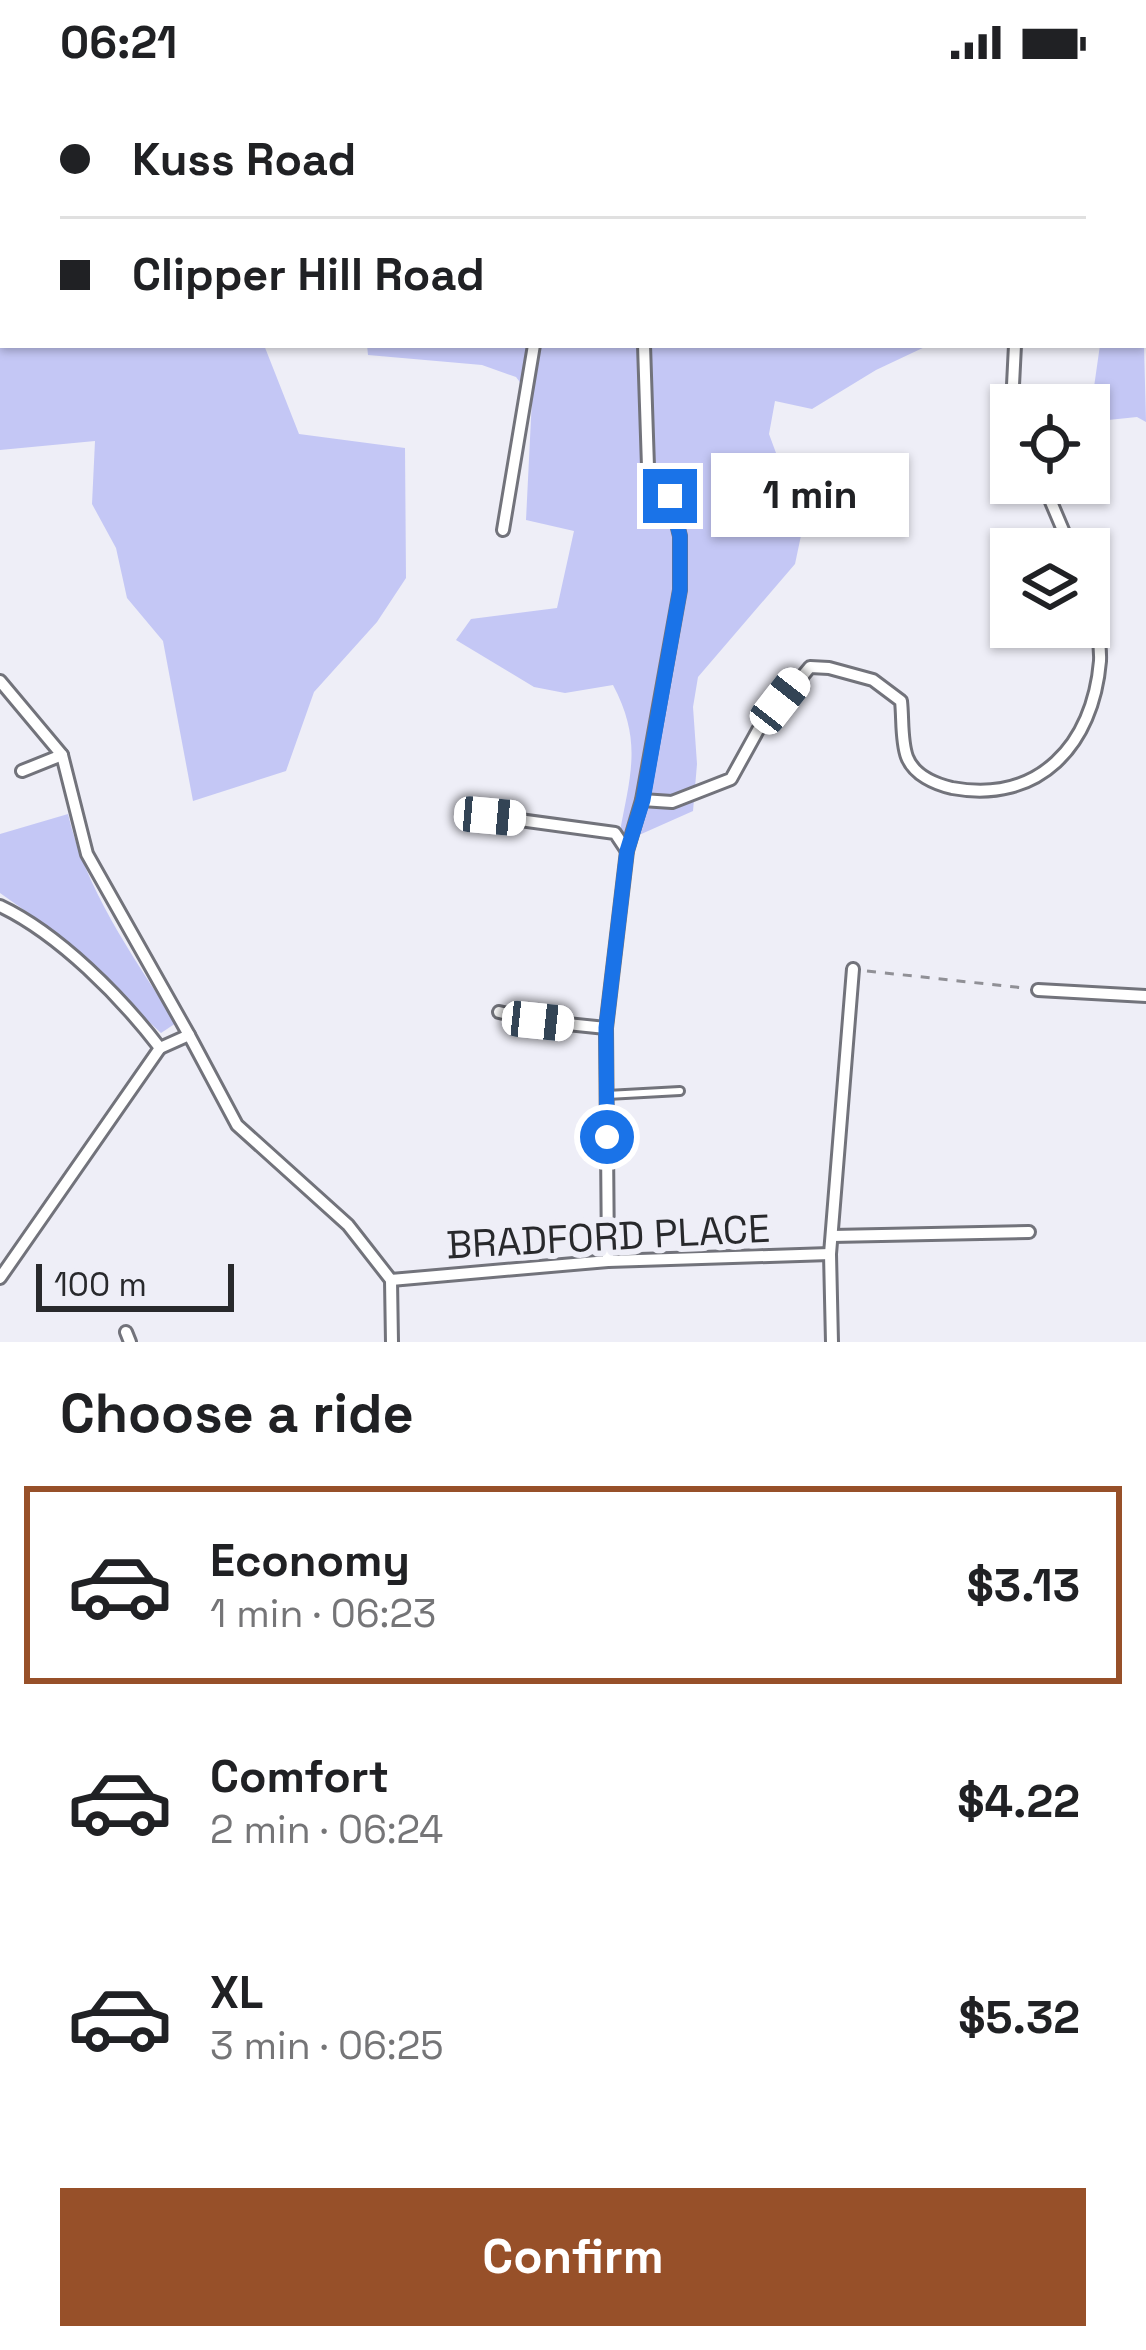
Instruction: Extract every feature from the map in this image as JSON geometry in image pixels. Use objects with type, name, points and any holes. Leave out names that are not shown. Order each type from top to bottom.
[{"type":"street","points":[[503,530],[533,348]]},
{"type":"street","points":[[608,1262],[606,1028],[627,851],[643,800],[680,590],[680,536],[670,496],[648,467],[644,348]]},
{"type":"street","points":[[1013,384],[1015,348]]},
{"type":"street","points":[[643,800],[672,802],[731,779],[772,711],[802,673],[818,666],[873,680],[901,701],[907,758],[931,782],[969,790],[1029,783],[1063,757],[1082,725],[1095,689],[1098,648]]},
{"type":"street","points":[[0,681],[62,755],[87,854],[237,1125],[348,1225],[391,1280],[392,1342]]},
{"type":"street","points":[[22,771],[62,755]]},
{"type":"street","points":[[490,816],[615,833],[627,851]]},
{"type":"street","points":[[0,906],[76,959],[135,1015],[160,1048]]},
{"type":"street","points":[[832,1342],[830,1254],[853,969]]},
{"type":"street","points":[[1038,990],[1146,996]]},
{"type":"street","points":[[499,1012],[606,1028]]},
{"type":"street","points":[[0,1278],[160,1048],[189,1034]]},
{"type":"street","points":[[832,1236],[1029,1232]]},
{"type":"street","name":"BRADFORD PLACE","points":[[391,1280],[608,1262],[830,1254]]},
{"type":"lane","points":[[607,1095],[680,1091]]},
{"type":"path","points":[[853,969],[1038,990]]},
{"type":"shaded area","points":[[0,348],[265,348],[299,434],[405,448],[406,578],[377,622],[314,692],[286,771],[193,801],[163,641],[127,598],[116,548],[92,504],[95,441],[0,450]]},
{"type":"shaded area","points":[[367,348],[923,348],[812,409],[775,401],[769,434],[803,526],[795,564],[698,677],[693,707],[697,764],[693,811],[639,835],[620,831],[631,740],[613,685],[565,693],[534,687],[456,640],[471,619],[557,608],[574,531],[526,520],[532,398],[516,377],[482,365],[368,355]]},
{"type":"shaded area","points":[[1100,348],[1144,348],[1146,422],[1137,417],[1110,420],[1110,384],[1094,384]]},
{"type":"shaded area","points":[[68,814],[99,896],[176,1023],[161,1033],[48,927],[0,893],[0,834]]},
{"type":"route","points":[[607,1137],[606,1028],[627,851],[643,800],[680,590],[680,536],[670,496]]}]
